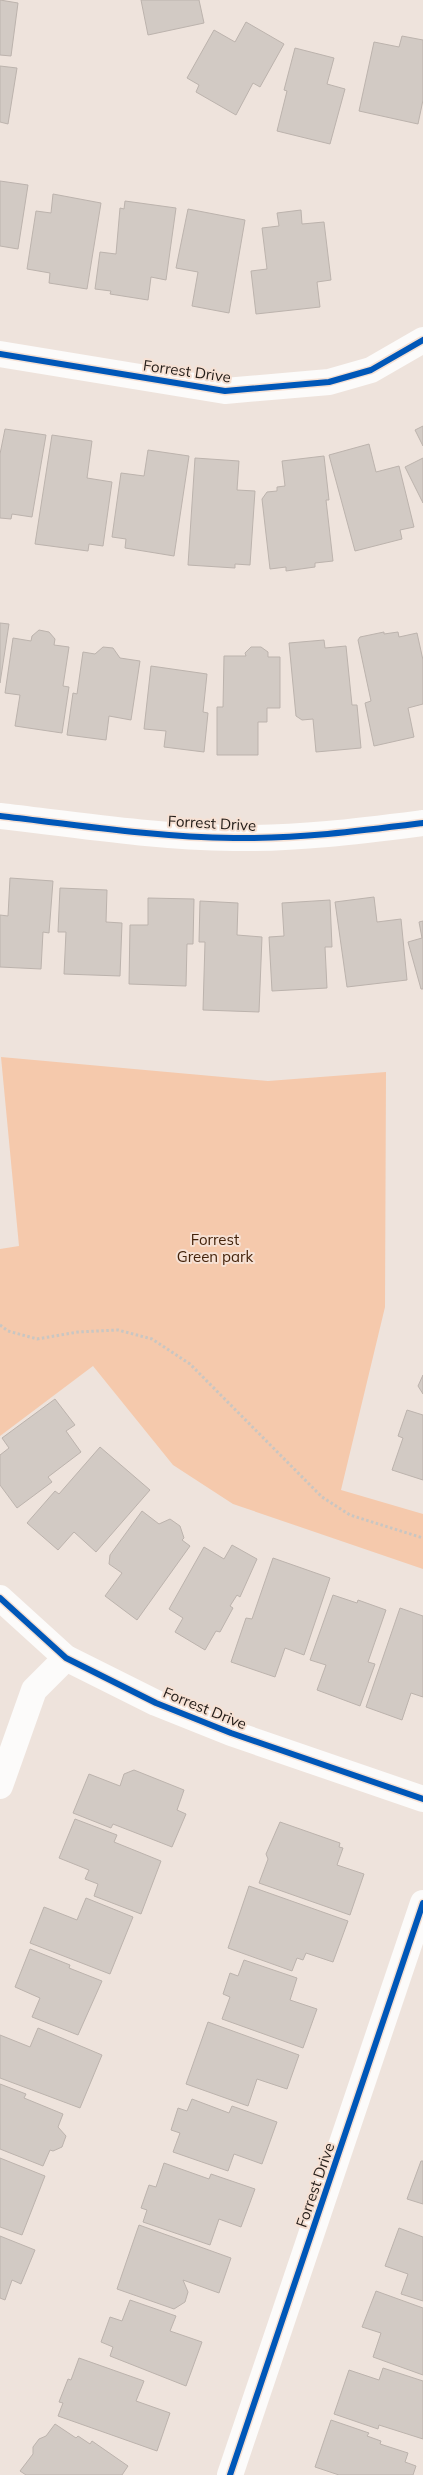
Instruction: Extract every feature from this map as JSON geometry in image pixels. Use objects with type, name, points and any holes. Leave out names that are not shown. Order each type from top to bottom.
[{"type":"street","name":"Forrest Drive","points":[[0,354],[225,391],[329,382],[370,370],[423,340]]},
{"type":"street","name":"Forrest Drive","points":[[0,816],[128,831],[233,838],[300,837],[423,823]]},
{"type":"street","name":"Forrest Drive","points":[[0,1598],[66,1658],[156,1703],[231,1734],[423,1799]]},
{"type":"street","points":[[0,1786],[34,1690],[66,1658]]},
{"type":"street","name":"Forrest Drive","points":[[230,2475],[423,1903]]},
{"type":"path","points":[[0,1325],[8,1331],[37,1339],[78,1332],[118,1330],[152,1339],[190,1364],[322,1497],[350,1515],[423,1538]]},
{"type":"green space","name":"Forrest Green park","points":[[1,1057],[268,1081],[386,1072],[385,1307],[341,1490],[423,1514],[423,1569],[233,1504],[173,1465],[93,1366],[0,1436],[0,1249],[19,1246]]},
{"type":"building","points":[[0,0],[18,3],[11,56],[0,55]]},
{"type":"building","points":[[141,0],[199,0],[204,23],[148,35]]},
{"type":"building","points":[[246,22],[284,44],[260,87],[253,83],[236,115],[196,92],[199,85],[187,78],[214,30],[235,42]]},
{"type":"building","points":[[402,36],[423,40],[423,100],[418,124],[359,111],[374,42],[399,47]]},
{"type":"building","points":[[295,48],[334,58],[327,84],[345,89],[330,144],[277,131],[287,91],[284,90]]},
{"type":"building","points":[[0,66],[17,68],[8,124],[0,122]]},
{"type":"building","points":[[0,181],[28,185],[18,249],[0,246]]},
{"type":"building","points":[[53,194],[101,203],[87,289],[49,283],[50,273],[27,269],[36,211],[51,213]]},
{"type":"building","points":[[125,201],[176,208],[166,280],[151,277],[148,300],[110,294],[111,291],[95,289],[100,252],[116,254],[120,208],[124,209]]},
{"type":"building","points":[[188,209],[245,220],[229,313],[192,306],[198,272],[176,268]]},
{"type":"building","points":[[301,210],[302,224],[324,222],[331,280],[317,282],[320,307],[256,314],[251,271],[267,269],[262,228],[279,226],[277,213]]},
{"type":"building","points":[[423,426],[423,446],[415,430]]},
{"type":"building","points":[[5,429],[46,435],[32,517],[12,514],[11,519],[0,518],[0,454]]},
{"type":"building","points":[[52,435],[92,441],[87,478],[112,482],[103,546],[89,544],[88,551],[35,544]]},
{"type":"building","points":[[369,444],[376,472],[399,466],[414,527],[400,530],[402,539],[355,551],[329,455]]},
{"type":"building","points":[[148,450],[189,456],[174,556],[125,548],[126,539],[112,537],[121,473],[144,476]]},
{"type":"building","points":[[324,456],[329,500],[326,500],[333,561],[315,563],[315,567],[286,571],[286,567],[270,569],[262,499],[267,492],[277,491],[277,487],[285,486],[282,461]]},
{"type":"building","points":[[195,458],[239,461],[237,490],[255,491],[250,565],[235,564],[235,568],[188,565]]},
{"type":"building","points":[[423,458],[423,503],[405,467]]},
{"type":"building","points":[[0,623],[9,624],[0,683]]},
{"type":"building","points":[[39,630],[49,632],[55,639],[54,645],[69,647],[63,686],[69,687],[62,733],[15,726],[20,695],[5,693],[13,638],[31,641],[32,636]]},
{"type":"building","points":[[384,632],[384,634],[398,632],[399,637],[417,633],[423,660],[423,704],[408,708],[414,737],[374,746],[365,703],[371,701],[358,640],[360,637]]},
{"type":"building","points":[[324,640],[325,648],[346,646],[352,705],[357,705],[361,748],[316,752],[313,719],[302,720],[296,716],[289,643]]},
{"type":"building","points":[[103,647],[113,648],[120,658],[140,661],[131,720],[109,716],[106,740],[67,735],[73,693],[77,694],[83,652],[95,654]]},
{"type":"building","points":[[251,647],[261,647],[268,652],[268,657],[280,657],[280,708],[267,708],[267,722],[258,722],[258,755],[217,755],[217,707],[223,707],[224,656],[246,656],[245,653]]},
{"type":"building","points":[[151,666],[207,674],[203,712],[208,713],[204,752],[164,747],[166,731],[144,729]]},
{"type":"building","points":[[10,878],[53,881],[49,933],[43,932],[41,969],[0,967],[0,915],[8,916]]},
{"type":"building","points":[[60,888],[107,890],[106,922],[122,923],[120,976],[64,974],[66,932],[58,932]]},
{"type":"building","points":[[374,897],[377,922],[401,919],[407,980],[347,987],[335,902]]},
{"type":"building","points":[[148,898],[194,899],[193,944],[187,944],[186,986],[129,984],[130,925],[148,925]]},
{"type":"building","points":[[330,900],[332,947],[325,947],[327,988],[272,991],[269,937],[284,936],[282,903]]},
{"type":"building","points":[[200,901],[238,903],[237,935],[262,937],[259,1012],[203,1010],[205,942],[199,942]]},
{"type":"building","points":[[423,921],[423,989],[421,989],[408,942],[422,938],[419,922]]},
{"type":"building","points":[[423,1375],[423,1394],[418,1386]]},
{"type":"building","points":[[55,1399],[75,1425],[66,1431],[81,1452],[48,1477],[52,1482],[17,1508],[0,1485],[0,1455],[9,1448],[2,1438]]},
{"type":"building","points":[[407,1410],[423,1415],[423,1480],[392,1470],[403,1438],[398,1436]]},
{"type":"building","points":[[100,1447],[150,1490],[96,1552],[74,1532],[58,1550],[27,1523],[55,1491],[59,1494]]},
{"type":"building","points":[[142,1511],[159,1524],[170,1519],[180,1526],[184,1538],[182,1540],[190,1546],[137,1620],[105,1596],[122,1573],[109,1564],[110,1555]]},
{"type":"building","points":[[232,1545],[257,1559],[240,1597],[237,1595],[230,1606],[233,1608],[220,1632],[216,1631],[205,1650],[175,1632],[183,1618],[169,1609],[204,1547],[224,1559]]},
{"type":"building","points":[[273,1558],[330,1578],[304,1655],[285,1648],[275,1677],[231,1662],[246,1618],[252,1619]]},
{"type":"building","points":[[333,1595],[357,1603],[358,1600],[386,1610],[368,1662],[375,1664],[360,1706],[317,1690],[326,1665],[310,1660]]},
{"type":"building","points":[[400,1608],[423,1616],[423,1697],[411,1693],[402,1720],[366,1707]]},
{"type":"building","points":[[134,1770],[184,1790],[177,1810],[186,1814],[172,1847],[113,1824],[111,1828],[73,1813],[89,1774],[120,1786],[124,1774]]},
{"type":"building","points":[[75,1819],[117,1835],[114,1842],[161,1861],[141,1914],[94,1896],[98,1884],[85,1879],[89,1870],[59,1858]]},
{"type":"building","points":[[280,1822],[340,1843],[339,1847],[343,1848],[337,1865],[364,1874],[350,1915],[259,1883],[268,1859],[266,1854]]},
{"type":"building","points":[[249,1886],[348,1921],[333,1962],[306,1953],[303,1960],[297,1958],[292,1971],[228,1948]]},
{"type":"building","points":[[86,1898],[133,1917],[110,1974],[30,1943],[44,1907],[77,1920]]},
{"type":"building","points":[[30,1949],[70,1965],[69,1968],[102,1981],[78,2035],[32,2017],[40,1998],[15,1987]]},
{"type":"building","points":[[244,1960],[297,1978],[290,2000],[317,2009],[303,2048],[222,2019],[230,1997],[223,1994],[230,1973],[238,1976]]},
{"type":"building","points":[[208,2022],[299,2055],[287,2089],[257,2079],[248,2106],[186,2084]]},
{"type":"building","points":[[38,2028],[102,2055],[80,2108],[0,2078],[0,2035],[30,2047]]},
{"type":"building","points":[[0,2084],[26,2094],[24,2098],[63,2114],[58,2127],[66,2136],[62,2147],[53,2151],[50,2150],[43,2166],[0,2149]]},
{"type":"building","points":[[192,2099],[229,2113],[232,2106],[277,2122],[262,2164],[234,2154],[228,2171],[173,2152],[180,2133],[171,2130],[178,2108],[187,2111]]},
{"type":"building","points":[[0,2158],[45,2176],[22,2235],[0,2227]]},
{"type":"building","points":[[421,2161],[423,2161],[423,2204],[407,2199]]},
{"type":"building","points":[[164,2163],[209,2179],[211,2174],[255,2189],[241,2227],[219,2219],[210,2245],[143,2222],[147,2210],[141,2208],[149,2185],[156,2187]]},
{"type":"building","points":[[139,2225],[231,2258],[219,2293],[183,2280],[188,2292],[185,2302],[174,2309],[117,2289]]},
{"type":"building","points":[[399,2228],[423,2237],[423,2301],[401,2294],[408,2274],[385,2266]]},
{"type":"building","points":[[0,2236],[35,2250],[21,2284],[12,2280],[5,2300],[0,2298]]},
{"type":"building","points":[[376,2291],[423,2308],[423,2375],[373,2357],[381,2333],[362,2327]]},
{"type":"building","points":[[130,2300],[176,2316],[170,2331],[202,2342],[186,2386],[110,2356],[113,2347],[101,2342],[110,2317],[122,2321]]},
{"type":"building","points":[[79,2358],[144,2381],[136,2401],[170,2413],[157,2451],[58,2416],[63,2403],[59,2402],[68,2379],[71,2380]]},
{"type":"building","points":[[383,2368],[423,2381],[423,2439],[379,2425],[378,2429],[334,2414],[349,2370],[379,2380]]},
{"type":"building","points":[[331,2420],[369,2433],[367,2436],[381,2441],[380,2444],[408,2453],[405,2462],[416,2466],[413,2475],[339,2475],[315,2467]]},
{"type":"building","points":[[55,2424],[76,2438],[78,2436],[90,2444],[92,2441],[128,2466],[122,2475],[26,2475],[20,2471],[33,2454],[33,2447],[39,2439],[46,2436]]},
{"type":"cycle path","points":[[0,354],[225,391],[329,382],[371,370],[423,340]]},
{"type":"cycle path","points":[[0,816],[146,833],[234,838],[305,836],[423,823]]},
{"type":"cycle path","points":[[0,1598],[66,1658],[156,1703],[231,1733],[423,1799]]},
{"type":"cycle path","points":[[230,2475],[423,1903]]}]
